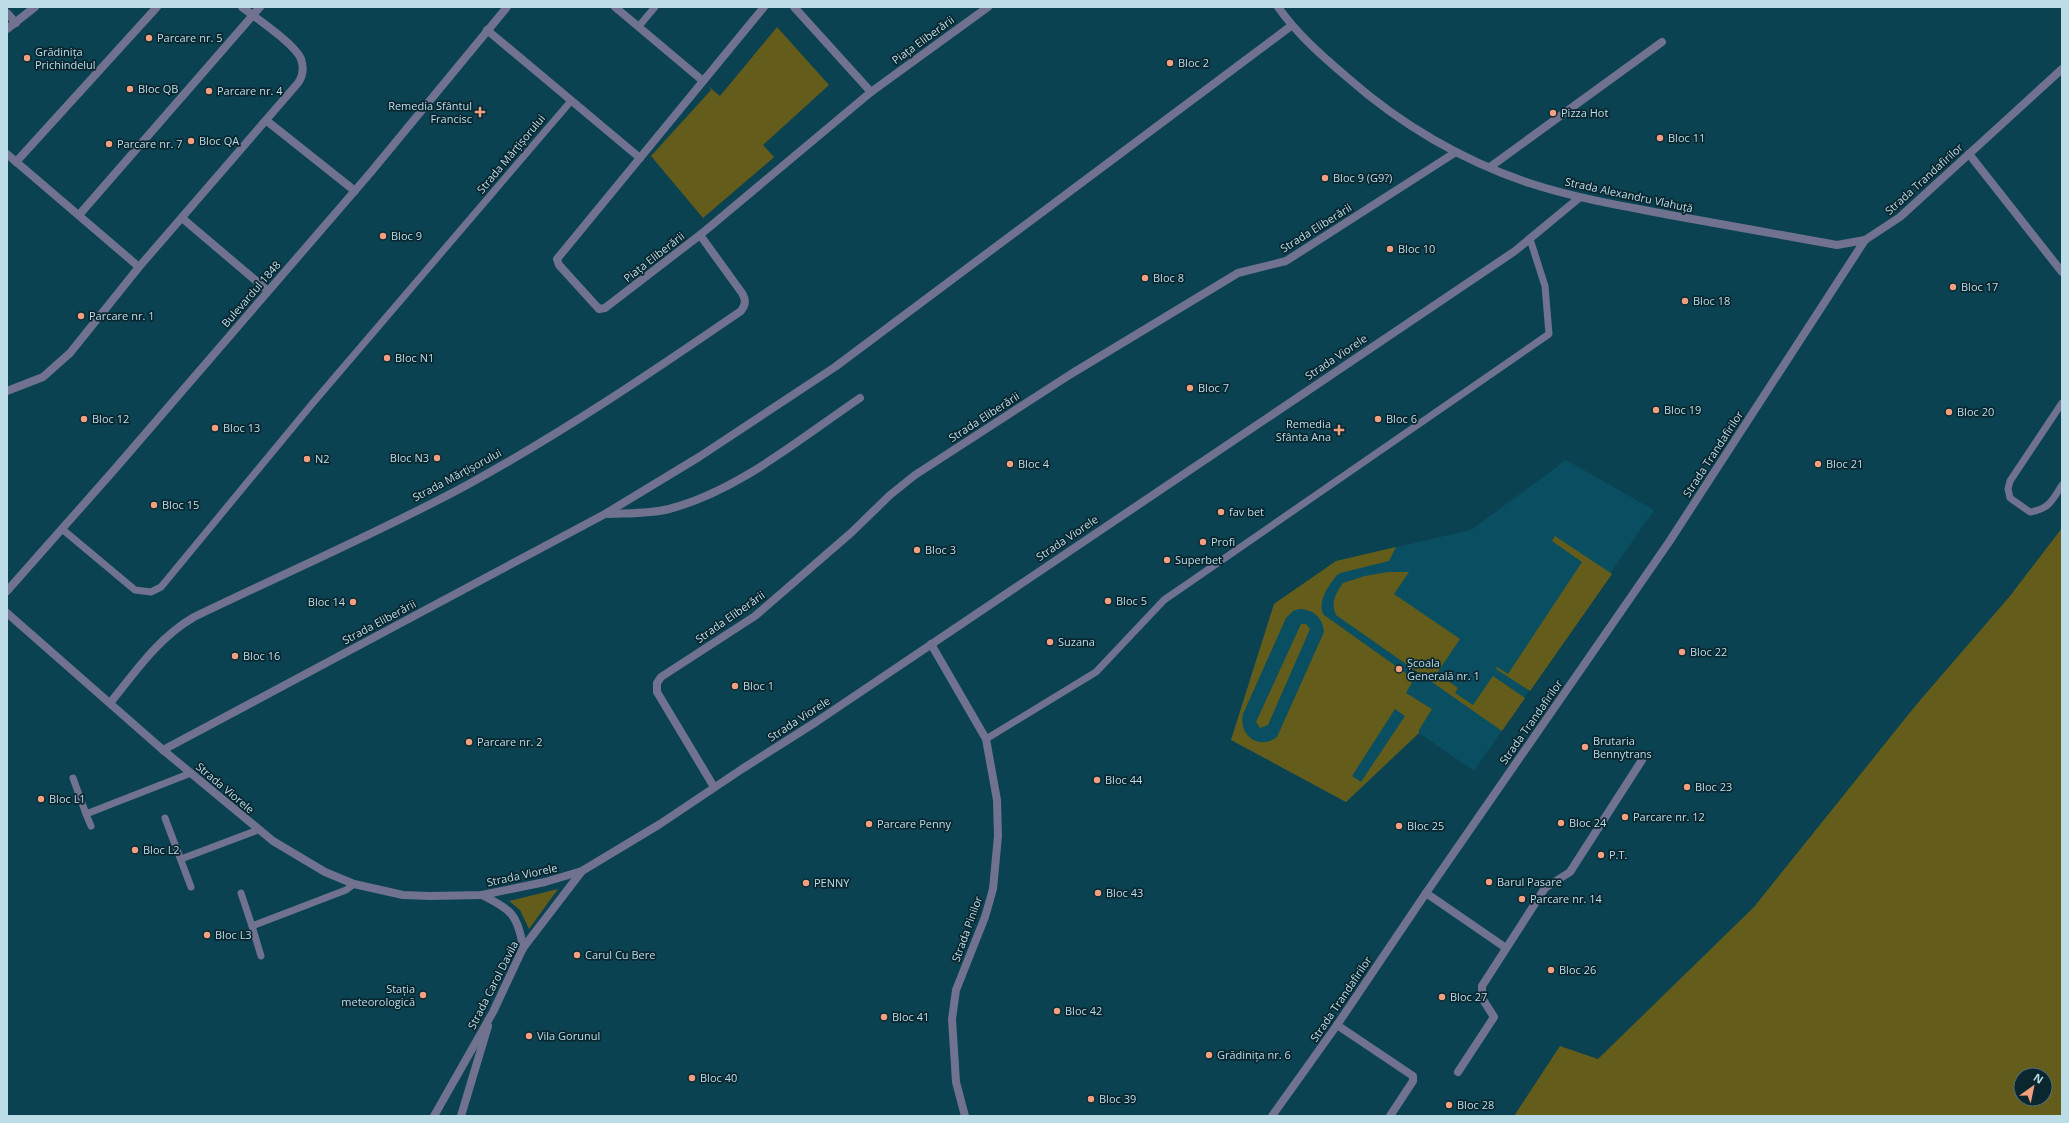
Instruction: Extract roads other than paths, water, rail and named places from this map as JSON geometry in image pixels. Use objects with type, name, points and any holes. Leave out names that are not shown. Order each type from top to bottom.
[{"type":"street","points":[[7,29],[35,7]]},
{"type":"street","points":[[16,162],[157,7]]},
{"type":"street","points":[[7,391],[43,377],[58,366],[139,267],[268,121],[298,83],[302,76],[303,67],[301,58],[294,49],[242,7]]},
{"type":"street","points":[[79,215],[260,7]]},
{"type":"street","name":"Bulevardul 1848","points":[[7,591],[355,191],[506,7]]},
{"type":"street","points":[[615,7],[703,81]]},
{"type":"street","name":"Piața Eliberării","points":[[764,7],[559,257],[557,263],[599,309],[602,309],[700,235],[871,92],[988,7]]},
{"type":"street","points":[[794,7],[871,92]]},
{"type":"street","name":"Strada Alexandru Vlahuță","points":[[1278,7],[1291,26],[1325,59],[1381,105],[1456,152],[1528,183],[1579,198],[1837,245],[1865,240]]},
{"type":"street","points":[[7,13],[16,23]]},
{"type":"street","name":"Strada Eliberării","points":[[163,750],[605,514],[699,457],[835,367],[1291,26]]},
{"type":"street","points":[[487,30],[640,158]]},
{"type":"street","points":[[1490,167],[1662,42]]},
{"type":"street","name":"Strada Trandafirilor","points":[[1272,1116],[1337,1025],[1426,893],[1669,542],[1865,240],[1900,217],[2062,69]]},
{"type":"street","points":[[268,121],[355,191]]},
{"type":"street","name":"Strada Eliberării","points":[[714,788],[657,692],[657,683],[661,677],[755,616],[852,532],[890,495],[915,475],[1071,374],[1238,273],[1286,261],[1456,152]]},
{"type":"street","points":[[7,154],[139,267]]},
{"type":"street","points":[[1969,154],[2062,272]]},
{"type":"street","name":"Strada Viorele","points":[[7,613],[163,750],[258,830],[297,857],[325,872],[354,884],[403,895],[430,896],[482,894],[537,884],[582,871],[660,824],[816,722],[1515,251],[1579,198]]},
{"type":"street","points":[[182,218],[268,291]]},
{"type":"street","name":"Strada Mărțișorului","points":[[110,703],[157,644],[177,627],[194,617],[341,548],[466,485],[646,376],[742,311],[745,306],[745,298],[700,235]]},
{"type":"street","name":"Strada Eliberării","points":[[605,514],[667,509],[708,494],[747,474],[860,398]]},
{"type":"street","name":"Strada Pinilor","points":[[930,644],[986,739],[997,800],[998,836],[993,889],[985,917],[956,990],[952,1019],[956,1082],[964,1116]]},
{"type":"street","points":[[1458,1072],[1493,1021],[1494,1017],[1482,998],[1482,986],[1545,888],[1570,872],[1642,760]]},
{"type":"street","name":"Strada Carol Davila","points":[[434,1116],[493,1012],[523,948],[582,871]]},
{"type":"street","points":[[1426,893],[1506,948]]},
{"type":"street","points":[[482,894],[500,904],[516,918],[521,930],[523,948]]},
{"type":"street","points":[[461,1116],[493,1012]]},
{"type":"street","points":[[1337,1025],[1413,1076],[1413,1081],[1390,1116]]},
{"type":"lane","points":[[639,26],[655,7]]},
{"type":"lane","name":"Strada Mărțișorului","points":[[62,529],[135,590],[151,592],[161,587],[312,404],[571,101]]},
{"type":"lane","points":[[986,739],[1096,672],[1164,600],[1549,334],[1545,286],[1530,239]]},
{"type":"lane","points":[[2062,403],[2010,481],[2008,489],[2010,498],[2030,512],[2041,510],[2050,505],[2062,485]]},
{"type":"lane","points":[[86,814],[191,773]]},
{"type":"lane","points":[[73,778],[91,826]]},
{"type":"lane","points":[[165,818],[191,887]]},
{"type":"lane","points":[[181,859],[258,830]]},
{"type":"lane","points":[[252,926],[346,890],[354,884]]},
{"type":"lane","points":[[241,893],[261,956]]},
{"type":"place","name":"Parcare nr. 5","points":[[149,38]]},
{"type":"place","name":"Grădinița Prichindelul","points":[[27,58]]},
{"type":"place","name":"Bloc 2","points":[[1170,63]]},
{"type":"place","name":"Bloc QB","points":[[130,89]]},
{"type":"place","name":"Parcare nr. 4","points":[[209,91]]},
{"type":"place","name":"Remedia Sfântul Francisc","points":[[480,112]]},
{"type":"place","name":"Pizza Hot","points":[[1553,113]]},
{"type":"place","name":"Bloc 11","points":[[1660,138]]},
{"type":"place","name":"Bloc QA","points":[[191,141]]},
{"type":"place","name":"Parcare nr. 7","points":[[109,144]]},
{"type":"place","name":"Bloc 9 (G9?)","points":[[1325,178]]},
{"type":"place","name":"Bloc 9","points":[[383,236]]},
{"type":"place","name":"Bloc 10","points":[[1390,249]]},
{"type":"place","name":"Bloc 8","points":[[1145,278]]},
{"type":"place","name":"Bloc 17","points":[[1953,287]]},
{"type":"place","name":"Bloc 18","points":[[1685,301]]},
{"type":"place","name":"Parcare nr. 1","points":[[81,316]]},
{"type":"place","name":"Bloc N1","points":[[387,358]]},
{"type":"place","name":"Bloc 7","points":[[1190,388]]},
{"type":"place","name":"Bloc 19","points":[[1656,410]]},
{"type":"place","name":"Bloc 20","points":[[1949,412]]},
{"type":"place","name":"Bloc 12","points":[[84,419]]},
{"type":"place","name":"Bloc 6","points":[[1378,419]]},
{"type":"place","name":"Bloc 13","points":[[215,428]]},
{"type":"place","name":"Remedia Sfânta Ana","points":[[1339,430]]},
{"type":"place","name":"Bloc N3","points":[[437,458]]},
{"type":"place","name":"N2","points":[[307,459]]},
{"type":"place","name":"Bloc 4","points":[[1010,464]]},
{"type":"place","name":"Bloc 21","points":[[1818,464]]},
{"type":"place","name":"Bloc 15","points":[[154,505]]},
{"type":"place","name":"fav bet","points":[[1221,512]]},
{"type":"place","name":"Profi","points":[[1203,542]]},
{"type":"place","name":"Bloc 3","points":[[917,550]]},
{"type":"place","name":"Superbet","points":[[1167,560]]},
{"type":"place","name":"Bloc 5","points":[[1108,601]]},
{"type":"place","name":"Bloc 14","points":[[353,602]]},
{"type":"place","name":"Suzana","points":[[1050,642]]},
{"type":"place","name":"Bloc 22","points":[[1682,652]]},
{"type":"place","name":"Bloc 16","points":[[235,656]]},
{"type":"place","name":"Școala Generală nr. 1","points":[[1399,669]]},
{"type":"place","name":"Bloc 1","points":[[735,686]]},
{"type":"place","name":"Parcare nr. 2","points":[[469,742]]},
{"type":"place","name":"Brutaria Bennytrans","points":[[1585,747]]},
{"type":"place","name":"Bloc 44","points":[[1097,780]]},
{"type":"place","name":"Bloc 23","points":[[1687,787]]},
{"type":"place","name":"Bloc L1","points":[[41,799]]},
{"type":"place","name":"Parcare nr. 12","points":[[1625,817]]},
{"type":"place","name":"Bloc 24","points":[[1561,823]]},
{"type":"place","name":"Parcare Penny","points":[[869,824]]},
{"type":"place","name":"Bloc 25","points":[[1399,826]]},
{"type":"place","name":"Bloc L2","points":[[135,850]]},
{"type":"place","name":"P.T.","points":[[1601,855]]},
{"type":"place","name":"Barul Pasare","points":[[1489,882]]},
{"type":"place","name":"PENNY","points":[[806,883]]},
{"type":"place","name":"Bloc 43","points":[[1098,893]]},
{"type":"place","name":"Parcare nr. 14","points":[[1522,899]]},
{"type":"place","name":"Bloc L3","points":[[207,935]]},
{"type":"place","name":"Carul Cu Bere","points":[[577,955]]},
{"type":"place","name":"Bloc 26","points":[[1551,970]]},
{"type":"place","name":"Stația meteorologică","points":[[423,995]]},
{"type":"place","name":"Bloc 27","points":[[1442,997]]},
{"type":"place","name":"Bloc 42","points":[[1057,1011]]},
{"type":"place","name":"Bloc 41","points":[[884,1017]]},
{"type":"place","name":"Vila Gorunul","points":[[529,1036]]},
{"type":"place","name":"Grădinița nr. 6","points":[[1209,1055]]},
{"type":"place","name":"Bloc 40","points":[[692,1078]]},
{"type":"place","name":"Bloc 39","points":[[1091,1099]]},
{"type":"place","name":"Bloc 28","points":[[1449,1105]]}]
